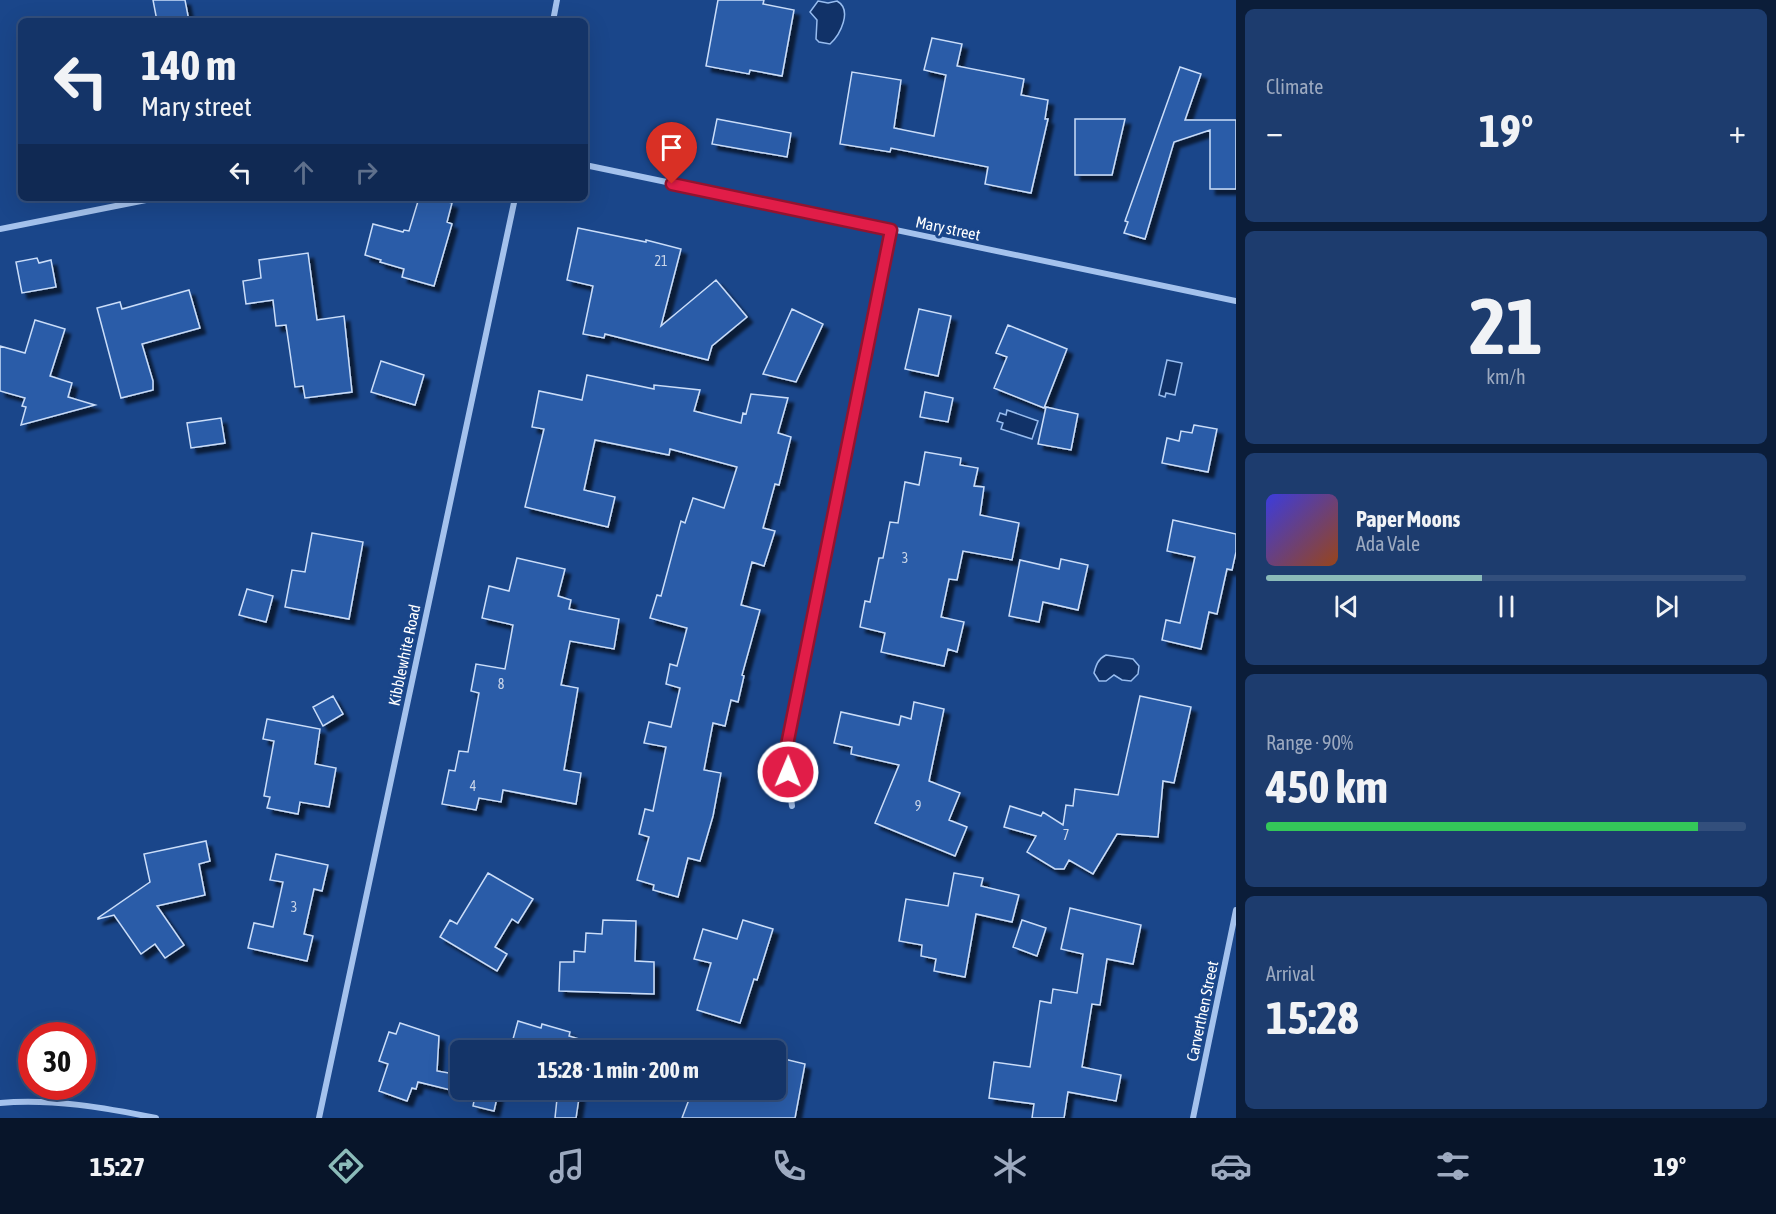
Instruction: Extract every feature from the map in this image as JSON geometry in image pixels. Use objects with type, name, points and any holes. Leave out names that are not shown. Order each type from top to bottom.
[{"type":"street","points":[[554,18],[557,0]]},
{"type":"street","name":"Mary street","points":[[588,166],[1236,301]]},
{"type":"street","points":[[0,229],[141,201]]},
{"type":"street","name":"Kibblewhite Road","points":[[319,1118],[514,201]]},
{"type":"street","points":[[792,807],[785,755],[891,230]]},
{"type":"street","name":"Carverthen Street","points":[[1194,1118],[1236,910]]},
{"type":"street","points":[[0,1103],[62,1104],[156,1118]]},
{"type":"water","points":[[818,1],[828,3],[837,1],[844,10],[841,29],[830,44],[819,42],[816,39],[817,20],[810,12]]},
{"type":"water","points":[[1167,360],[1182,363],[1175,395],[1166,393],[1165,397],[1159,395]]},
{"type":"water","points":[[1007,410],[1038,421],[1032,439],[1001,429],[1003,423],[997,421],[1000,413],[1006,415]]},
{"type":"water","points":[[1106,655],[1133,659],[1139,666],[1138,674],[1131,681],[1122,680],[1114,675],[1106,681],[1099,681],[1094,673],[1099,660]]},
{"type":"building","points":[[153,0],[185,0],[188,18],[156,18]]},
{"type":"building","points":[[718,0],[764,0],[763,4],[794,10],[782,76],[750,70],[749,74],[706,66]]},
{"type":"building","points":[[932,38],[962,44],[957,66],[1024,79],[1021,95],[1048,100],[1045,119],[1048,119],[1031,193],[985,184],[988,167],[891,148],[890,152],[840,144],[852,72],[901,80],[894,128],[934,136],[946,75],[924,70]]},
{"type":"building","points":[[1180,67],[1201,74],[1185,120],[1236,120],[1236,189],[1210,189],[1210,130],[1174,142],[1145,239],[1124,233],[1128,222],[1125,221]]},
{"type":"building","points":[[717,119],[791,133],[787,157],[712,144]]},
{"type":"building","points":[[1075,119],[1125,119],[1112,175],[1075,175]]},
{"type":"building","points":[[418,201],[452,203],[447,222],[452,224],[434,286],[402,277],[404,269],[365,255],[373,224],[403,232],[404,230],[409,231]]},
{"type":"building","points":[[578,228],[646,242],[646,240],[681,249],[661,326],[716,280],[747,317],[712,346],[708,360],[605,334],[604,338],[583,334],[593,286],[567,280]]},
{"type":"building","points":[[308,253],[317,320],[344,316],[352,392],[305,398],[303,386],[295,387],[286,325],[276,326],[273,300],[246,304],[243,281],[261,278],[259,260]]},
{"type":"building","points":[[37,258],[39,263],[51,260],[56,287],[22,293],[16,262]]},
{"type":"building","points":[[189,290],[200,328],[142,344],[153,381],[153,390],[121,398],[97,308],[120,302],[122,309]]},
{"type":"building","points":[[792,309],[823,324],[796,382],[763,374]]},
{"type":"building","points":[[919,309],[951,316],[938,376],[905,369]]},
{"type":"building","points":[[35,320],[65,329],[50,376],[72,383],[68,397],[95,405],[21,425],[26,407],[22,406],[25,398],[0,391],[0,346],[25,353]]},
{"type":"building","points":[[1008,325],[1067,349],[1044,408],[994,388],[1007,357],[996,353]]},
{"type":"building","points":[[381,361],[424,375],[415,405],[371,392]]},
{"type":"building","points":[[587,375],[654,389],[654,385],[700,390],[694,411],[741,423],[751,394],[788,398],[778,433],[791,437],[779,485],[775,484],[763,528],[775,531],[764,566],[752,562],[741,605],[760,610],[742,675],[744,676],[738,702],[731,700],[725,726],[713,723],[704,770],[721,773],[713,816],[700,861],[688,858],[678,897],[653,890],[654,885],[637,880],[649,837],[639,834],[645,809],[653,811],[666,747],[644,743],[649,722],[671,727],[680,688],[666,684],[670,664],[677,666],[687,628],[650,618],[657,595],[661,596],[681,521],[685,523],[693,498],[724,508],[737,467],[670,449],[669,455],[595,440],[584,490],[615,497],[608,527],[525,507],[544,429],[532,427],[539,391],[582,400]]},
{"type":"building","points":[[925,392],[953,398],[948,422],[920,417]]},
{"type":"building","points":[[1046,407],[1078,414],[1071,450],[1038,444]]},
{"type":"building","points":[[221,418],[225,443],[191,448],[187,423]]},
{"type":"building","points":[[1194,425],[1217,429],[1208,472],[1162,463],[1167,438],[1179,441],[1181,431],[1192,433]]},
{"type":"building","points":[[925,452],[961,458],[960,465],[978,468],[974,486],[984,487],[980,515],[1019,523],[1012,560],[963,551],[957,580],[949,579],[941,617],[964,622],[957,652],[948,649],[944,666],[881,652],[885,633],[860,627],[865,601],[870,602],[879,558],[883,558],[890,522],[898,523],[905,482],[919,485]]},
{"type":"building","points":[[1173,520],[1236,534],[1236,552],[1232,570],[1227,569],[1217,614],[1209,612],[1201,649],[1162,640],[1166,620],[1180,623],[1195,557],[1167,551]]},
{"type":"building","points":[[312,533],[363,542],[349,619],[285,607],[292,570],[305,572]]},
{"type":"building","points":[[517,558],[565,569],[558,596],[571,600],[569,609],[619,619],[614,649],[570,641],[561,685],[578,688],[564,770],[581,773],[576,804],[503,790],[501,802],[479,798],[476,810],[442,804],[449,770],[455,771],[459,751],[468,752],[479,693],[471,691],[476,664],[505,669],[513,625],[482,618],[489,586],[509,591]]},
{"type":"building","points":[[1061,559],[1088,565],[1078,610],[1043,602],[1039,622],[1009,616],[1020,560],[1059,569]]},
{"type":"building","points":[[247,589],[273,596],[266,622],[239,615]]},
{"type":"building","points":[[333,696],[343,714],[323,726],[313,707]]},
{"type":"building","points":[[1140,696],[1191,707],[1174,783],[1163,781],[1158,837],[1117,834],[1093,874],[1069,860],[1064,869],[1055,869],[1027,852],[1036,836],[1004,827],[1010,806],[1041,816],[1043,812],[1063,825],[1066,805],[1073,806],[1075,789],[1118,795]]},
{"type":"building","points":[[914,702],[944,709],[929,781],[960,793],[949,820],[967,827],[955,856],[875,823],[899,765],[851,754],[852,747],[834,743],[841,712],[899,725],[901,716],[911,719]]},
{"type":"building","points":[[267,719],[320,729],[315,764],[336,768],[329,807],[300,802],[298,814],[267,808],[270,797],[264,796],[274,741],[263,739]]},
{"type":"building","points":[[206,841],[210,861],[199,864],[205,895],[157,906],[184,945],[165,958],[155,944],[141,954],[114,915],[98,919],[150,882],[144,854]]},
{"type":"building","points":[[276,854],[328,865],[322,891],[314,889],[304,934],[313,936],[307,961],[248,948],[254,923],[273,927],[283,882],[270,880]]},
{"type":"building","points":[[488,873],[533,899],[518,923],[512,919],[495,947],[507,954],[497,971],[440,937],[450,920],[457,924]]},
{"type":"building","points":[[954,873],[983,878],[981,886],[1019,895],[1012,922],[976,914],[965,977],[934,971],[936,959],[921,956],[922,945],[899,941],[906,899],[948,906]]},
{"type":"building","points":[[1070,908],[1141,925],[1133,964],[1107,959],[1100,1005],[1092,1004],[1082,1067],[1121,1075],[1116,1101],[1068,1092],[1064,1118],[1032,1118],[1034,1104],[989,1098],[994,1062],[1030,1067],[1040,1001],[1051,1003],[1053,989],[1077,993],[1083,954],[1061,949]]},
{"type":"building","points":[[603,920],[636,921],[635,961],[654,962],[654,994],[559,991],[560,962],[574,962],[574,951],[585,952],[586,933],[602,934]]},
{"type":"building","points":[[743,920],[773,929],[740,1023],[697,1010],[711,963],[694,959],[703,929],[737,939]]},
{"type":"building","points":[[1022,920],[1046,928],[1037,956],[1013,947]]},
{"type":"building","points":[[518,1021],[541,1028],[542,1024],[570,1032],[569,1036],[582,1040],[513,1040]]},
{"type":"building","points":[[400,1023],[439,1036],[437,1071],[450,1073],[450,1090],[418,1082],[416,1089],[412,1088],[407,1101],[379,1091],[388,1064],[379,1061],[389,1032],[396,1034]]},
{"type":"building","points":[[786,1059],[805,1064],[795,1118],[682,1118],[689,1100],[786,1100]]},
{"type":"building","points":[[474,1100],[496,1100],[494,1111],[473,1106]]},
{"type":"building","points":[[557,1100],[579,1100],[576,1118],[555,1118]]},
{"type":"route","points":[[672,184],[891,230],[785,755],[788,772]]}]
